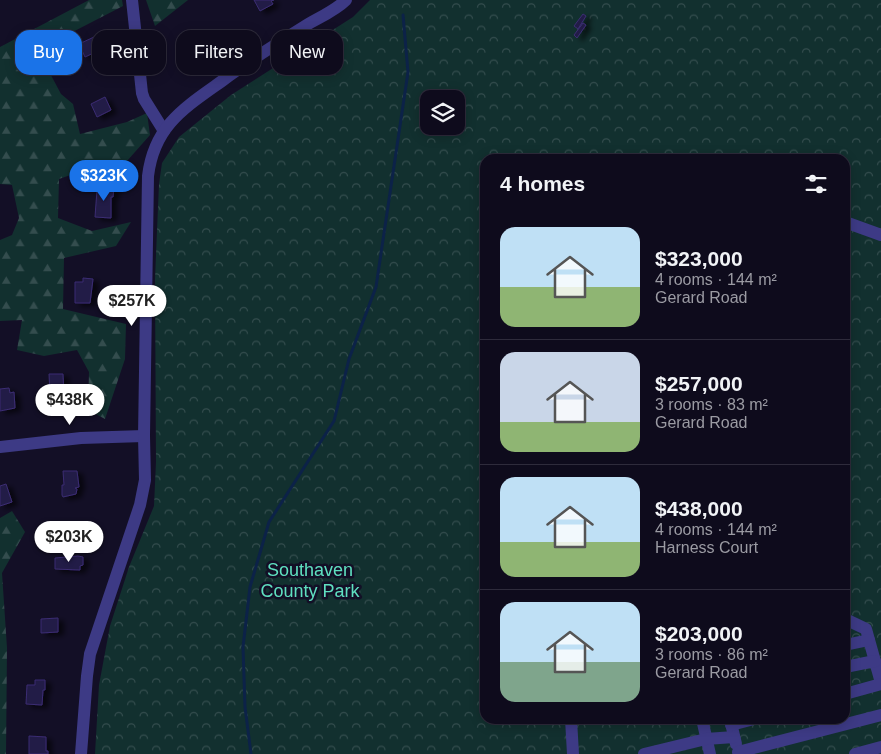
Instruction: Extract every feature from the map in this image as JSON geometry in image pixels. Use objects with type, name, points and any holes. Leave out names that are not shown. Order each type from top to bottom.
[{"type":"street","points":[[132,0],[142,93],[164,131]]},
{"type":"street","points":[[81,754],[88,665],[143,494],[145,480],[148,176],[150,160],[164,131],[181,110],[253,58],[346,0]]},
{"type":"street","points":[[850,224],[881,235]]},
{"type":"street","points":[[0,447],[81,438],[144,436]]},
{"type":"street","points":[[850,621],[866,629],[881,684],[850,693]]},
{"type":"street","points":[[850,644],[869,640]]},
{"type":"street","points":[[850,666],[875,661]]},
{"type":"street","points":[[850,723],[881,715]]},
{"type":"street","points":[[571,724],[573,754]]},
{"type":"street","points":[[703,724],[710,754]]},
{"type":"street","points":[[644,754],[706,739],[732,727],[738,753],[847,724]]},
{"type":"street","points":[[855,754],[881,747]]},
{"type":"green space","points":[[89,0],[122,0],[123,6],[76,30],[32,30]]},
{"type":"green space","points":[[146,0],[188,0],[155,26]]},
{"type":"green space","name":"Southaven County Park","points":[[370,0],[881,0],[881,754],[95,754],[99,685],[110,626],[129,567],[154,506],[156,462],[155,279],[159,184],[162,163],[179,137],[231,95],[271,69],[271,75],[343,75],[343,30],[333,30],[353,17]]},
{"type":"green space","points":[[15,39],[15,75],[51,75],[61,94],[73,104],[80,134],[127,122],[147,113],[150,135],[127,161],[88,169],[59,179],[58,218],[92,231],[131,222],[116,246],[64,258],[63,309],[126,324],[125,359],[105,419],[88,410],[89,372],[77,350],[44,356],[17,350],[22,320],[0,321],[0,240],[12,235],[19,218],[12,185],[0,184],[0,47]]},
{"type":"green space","points":[[12,511],[25,532],[2,573],[7,648],[6,754],[0,754],[0,518]]},
{"type":"building","points":[[254,0],[274,0],[271,1],[273,4],[260,11]]},
{"type":"building","points":[[583,14],[586,16],[578,29],[574,26]]},
{"type":"building","points":[[583,23],[586,25],[577,38],[574,35]]},
{"type":"building","points":[[92,38],[92,54],[85,57],[82,50],[82,43]]},
{"type":"building","points":[[105,97],[111,110],[97,117],[91,104]]},
{"type":"building","points":[[100,186],[114,187],[113,197],[111,197],[111,218],[95,217],[97,190],[100,190]]},
{"type":"building","points":[[83,278],[93,279],[90,303],[75,303],[75,282],[83,282]]},
{"type":"building","points":[[49,374],[63,374],[64,398],[47,399],[47,394],[50,394]]},
{"type":"building","points":[[9,388],[10,393],[14,392],[15,408],[0,411],[0,389]]},
{"type":"building","points":[[63,471],[77,471],[79,487],[75,488],[77,489],[76,494],[63,497]]},
{"type":"building","points":[[6,484],[12,502],[0,506],[0,486]]},
{"type":"building","points":[[83,557],[83,565],[80,566],[80,570],[55,569],[55,558]]},
{"type":"building","points":[[58,618],[58,632],[41,633],[41,619]]},
{"type":"building","points":[[35,680],[45,680],[42,705],[26,704],[27,685],[35,685]]},
{"type":"building","points":[[29,736],[46,737],[46,751],[48,751],[48,754],[29,754]]},
{"type":"waterway","points":[[251,754],[245,707],[243,647],[250,587],[269,522],[334,421],[349,359],[376,287],[408,72],[403,15]]}]
